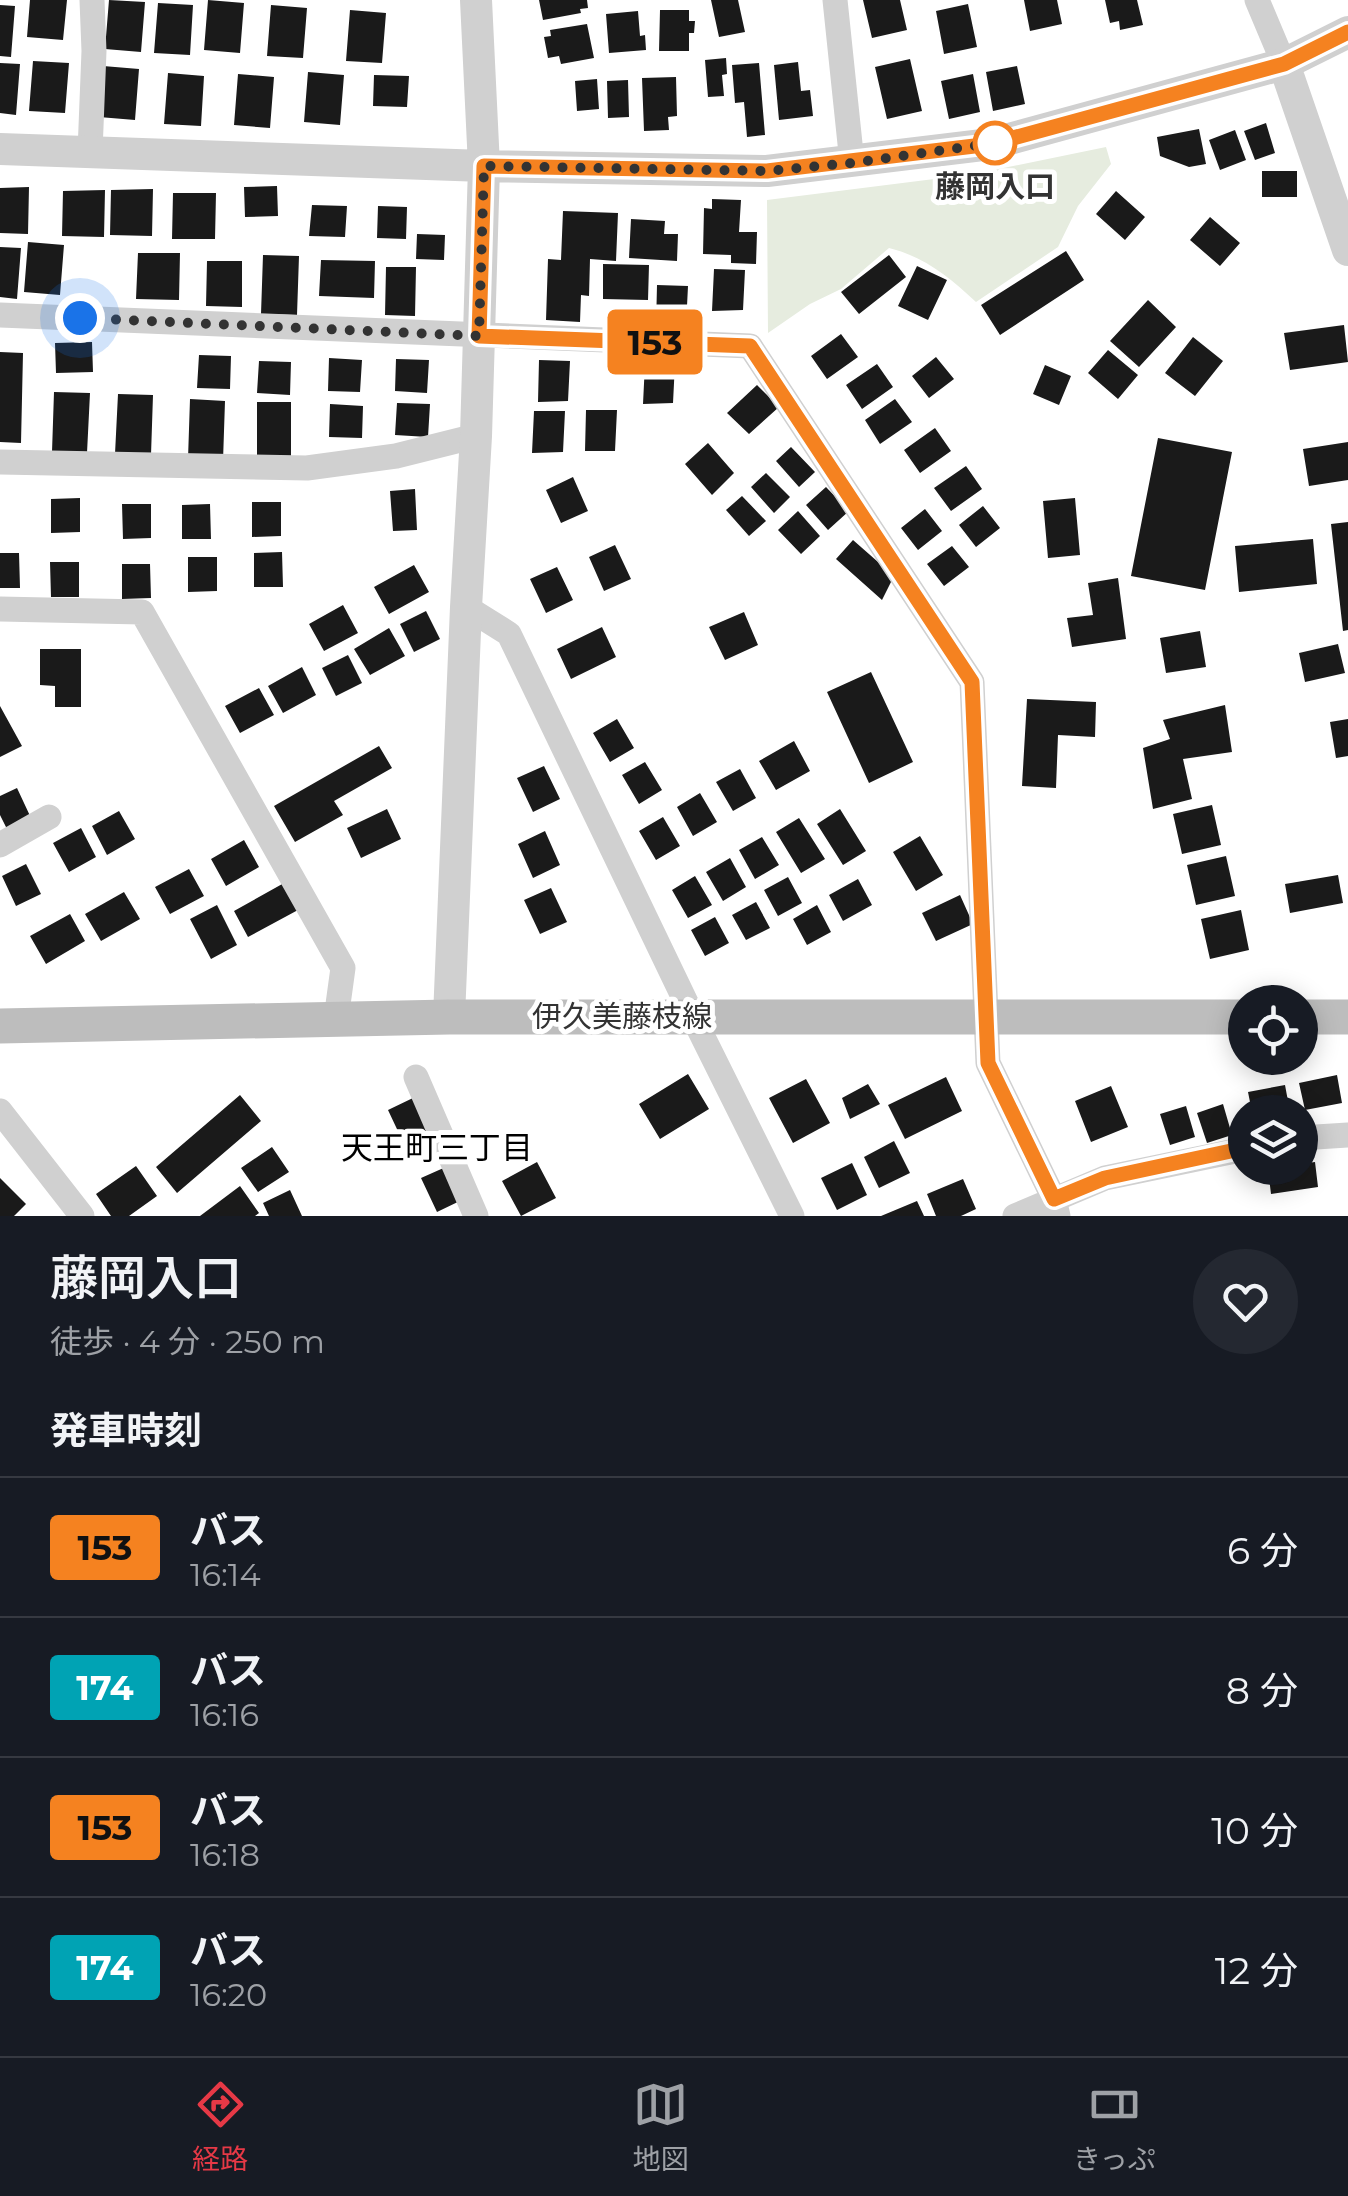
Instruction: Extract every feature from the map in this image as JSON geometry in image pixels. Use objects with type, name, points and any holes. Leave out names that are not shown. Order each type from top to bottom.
[{"type":"main road","name":"伊久美藤枝線","points":[[0,1026],[449,1018],[1228,1017]]},
{"type":"main road","points":[[1318,1017],[1348,1017]]},
{"type":"street","points":[[90,152],[92,0]]},
{"type":"street","points":[[449,1018],[476,436],[484,166],[476,0]]},
{"type":"street","points":[[835,0],[852,163]]},
{"type":"street","points":[[1257,0],[1284,64],[1348,250]]},
{"type":"street","points":[[0,148],[484,166],[767,171],[991,144],[1284,64],[1348,32]]},
{"type":"street","points":[[0,315],[750,346],[972,682],[988,1063],[1056,1207]]},
{"type":"street","points":[[0,462],[307,468],[396,456],[476,436]]},
{"type":"street","points":[[466,608],[509,634],[792,1216]]},
{"type":"street","points":[[0,609],[142,612],[342,968],[336,1019]]},
{"type":"street","points":[[0,844],[49,816]]},
{"type":"street","points":[[416,1077],[476,1216]]},
{"type":"street","points":[[0,1111],[82,1216]]},
{"type":"street","points":[[1318,1136],[1348,1134]]},
{"type":"street","points":[[1015,1216],[1056,1207],[1105,1178],[1228,1152]]},
{"type":"shaded area","points":[[1106,147],[1111,164],[1078,206],[1058,247],[976,302],[936,269],[889,248],[841,289],[810,304],[768,333],[767,200],[974,174]]},
{"type":"building","points":[[30,0],[67,0],[63,40],[27,37]]},
{"type":"building","points":[[109,0],[145,2],[141,52],[105,49]]},
{"type":"building","points":[[208,0],[244,3],[240,53],[204,50]]},
{"type":"building","points":[[539,0],[587,0],[588,8],[580,9],[581,13],[543,20]]},
{"type":"building","points":[[711,0],[738,0],[745,32],[719,37]]},
{"type":"building","points":[[863,0],[900,0],[907,30],[872,38]]},
{"type":"building","points":[[1024,0],[1057,0],[1062,24],[1030,31]]},
{"type":"building","points":[[1105,0],[1137,0],[1143,25],[1120,30],[1119,21],[1110,23]]},
{"type":"building","points":[[158,3],[193,5],[190,55],[154,53]]},
{"type":"building","points":[[968,4],[977,47],[944,54],[936,11]]},
{"type":"building","points":[[0,5],[15,6],[11,57],[0,56]]},
{"type":"building","points":[[271,5],[307,8],[303,58],[267,56]]},
{"type":"building","points":[[350,10],[386,13],[382,63],[346,61]]},
{"type":"building","points":[[660,10],[689,10],[689,21],[695,21],[694,33],[689,33],[689,51],[659,51]]},
{"type":"building","points":[[638,11],[640,36],[645,35],[646,50],[609,53],[606,14]]},
{"type":"building","points":[[587,24],[594,58],[561,64],[559,56],[548,58],[544,37],[551,36],[550,30]]},
{"type":"building","points":[[726,58],[727,74],[722,75],[724,96],[708,97],[705,60]]},
{"type":"building","points":[[910,59],[922,111],[887,119],[875,67]]},
{"type":"building","points":[[33,61],[69,63],[65,113],[29,111]]},
{"type":"building","points":[[798,62],[801,91],[810,90],[813,116],[779,120],[774,65]]},
{"type":"building","points":[[0,63],[20,64],[16,115],[0,113]]},
{"type":"building","points":[[759,63],[765,135],[747,137],[744,102],[735,103],[732,65]]},
{"type":"building","points":[[103,66],[139,69],[135,120],[99,117]]},
{"type":"building","points":[[1017,66],[1025,104],[993,111],[986,72]]},
{"type":"building","points":[[308,72],[344,75],[340,125],[304,122]]},
{"type":"building","points":[[168,73],[204,76],[201,126],[164,124]]},
{"type":"building","points":[[238,74],[274,77],[270,128],[234,125]]},
{"type":"building","points":[[973,74],[980,112],[949,119],[941,81]]},
{"type":"building","points":[[374,75],[409,76],[407,107],[373,106]]},
{"type":"building","points":[[676,77],[677,116],[668,117],[669,130],[644,131],[642,78]]},
{"type":"building","points":[[597,79],[599,109],[577,111],[575,81]]},
{"type":"building","points":[[628,80],[629,117],[608,118],[607,81]]},
{"type":"building","points":[[1266,123],[1275,153],[1255,160],[1244,131]]},
{"type":"building","points":[[1199,129],[1206,164],[1189,167],[1160,156],[1157,137]]},
{"type":"building","points":[[1235,130],[1246,160],[1220,170],[1209,140]]},
{"type":"building","points":[[1262,171],[1297,171],[1297,197],[1262,197]]},
{"type":"building","points":[[277,186],[278,216],[245,217],[244,187]]},
{"type":"building","points":[[29,187],[28,234],[0,233],[0,188]]},
{"type":"building","points":[[153,189],[152,236],[110,235],[111,190]]},
{"type":"building","points":[[105,190],[104,237],[62,236],[63,191]]},
{"type":"building","points":[[1116,191],[1145,217],[1125,240],[1096,214]]},
{"type":"building","points":[[173,193],[216,193],[215,239],[172,239]]},
{"type":"building","points":[[712,199],[741,200],[739,232],[757,232],[756,264],[731,263],[731,255],[703,254],[704,208],[712,209]]},
{"type":"building","points":[[312,205],[347,206],[345,237],[309,236]]},
{"type":"building","points":[[378,206],[407,207],[406,239],[377,238]]},
{"type":"building","points":[[563,211],[618,213],[616,261],[590,259],[589,296],[581,295],[580,322],[546,320],[548,259],[561,260]]},
{"type":"building","points":[[1210,217],[1240,243],[1220,266],[1190,240]]},
{"type":"building","points":[[631,219],[665,221],[664,234],[678,234],[677,261],[629,258]]},
{"type":"building","points":[[417,234],[445,235],[444,260],[416,259]]},
{"type":"building","points":[[28,242],[64,245],[60,295],[24,292]]},
{"type":"building","points":[[0,247],[21,248],[17,299],[0,297]]},
{"type":"building","points":[[1066,251],[1084,280],[1000,335],[981,305]]},
{"type":"building","points":[[138,253],[180,253],[179,300],[136,299]]},
{"type":"building","points":[[263,255],[299,256],[297,315],[261,314]]},
{"type":"building","points":[[889,255],[906,277],[859,314],[841,292]]},
{"type":"building","points":[[321,260],[375,261],[374,298],[319,296]]},
{"type":"building","points":[[207,261],[242,261],[242,307],[206,306]]},
{"type":"building","points":[[603,264],[649,265],[648,300],[603,299]]},
{"type":"building","points":[[917,266],[947,280],[928,320],[898,306]]},
{"type":"building","points":[[386,267],[416,267],[415,316],[385,315]]},
{"type":"building","points":[[714,269],[745,270],[743,310],[712,311]]},
{"type":"building","points":[[657,285],[688,286],[686,326],[656,327]]},
{"type":"building","points":[[1148,300],[1176,327],[1139,367],[1110,341]]},
{"type":"building","points":[[1344,325],[1348,362],[1290,370],[1284,333]]},
{"type":"building","points":[[841,334],[858,357],[827,379],[811,356]]},
{"type":"building","points":[[1193,337],[1223,361],[1195,396],[1165,373]]},
{"type":"building","points":[[92,342],[93,372],[56,373],[55,343]]},
{"type":"building","points":[[1108,350],[1138,375],[1118,399],[1088,373]]},
{"type":"building","points":[[0,352],[23,353],[21,443],[0,442]]},
{"type":"building","points":[[199,355],[231,356],[230,389],[197,388]]},
{"type":"building","points":[[936,357],[954,379],[929,398],[912,376]]},
{"type":"building","points":[[329,358],[362,360],[360,392],[328,391]]},
{"type":"building","points":[[396,359],[429,360],[427,393],[395,391]]},
{"type":"building","points":[[539,360],[570,361],[568,401],[538,402]]},
{"type":"building","points":[[259,361],[291,362],[290,395],[257,393]]},
{"type":"building","points":[[645,363],[675,363],[673,403],[643,404]]},
{"type":"building","points":[[877,364],[893,387],[862,409],[846,385]]},
{"type":"building","points":[[1045,365],[1071,376],[1059,405],[1033,394]]},
{"type":"building","points":[[757,385],[779,407],[749,434],[727,413]]},
{"type":"building","points":[[54,392],[90,393],[87,453],[52,452]]},
{"type":"building","points":[[118,394],[153,395],[151,455],[115,454]]},
{"type":"building","points":[[190,399],[225,401],[223,461],[188,459]]},
{"type":"building","points":[[895,399],[912,422],[880,444],[865,420]]},
{"type":"building","points":[[257,402],[291,402],[291,457],[257,457]]},
{"type":"building","points":[[397,403],[430,404],[428,437],[395,435]]},
{"type":"building","points":[[330,404],[363,406],[362,438],[329,437]]},
{"type":"building","points":[[586,410],[617,410],[615,451],[585,451]]},
{"type":"building","points":[[534,411],[565,411],[563,452],[532,453]]},
{"type":"building","points":[[935,428],[951,451],[920,473],[904,450]]},
{"type":"building","points":[[1158,438],[1232,452],[1205,590],[1131,576]]},
{"type":"building","points":[[1348,442],[1348,480],[1309,486],[1303,449]]},
{"type":"building","points":[[708,443],[734,473],[712,495],[685,464]]},
{"type":"building","points":[[791,447],[815,472],[799,487],[776,461]]},
{"type":"building","points":[[966,466],[982,489],[951,511],[934,488]]},
{"type":"building","points":[[766,473],[790,497],[774,513],[751,487]]},
{"type":"building","points":[[573,477],[588,511],[561,523],[546,490]]},
{"type":"building","points":[[826,487],[849,511],[828,530],[806,505]]},
{"type":"building","points":[[415,489],[417,530],[393,531],[390,491]]},
{"type":"building","points":[[742,496],[766,521],[749,536],[726,510]]},
{"type":"building","points":[[80,498],[80,532],[51,533],[51,499]]},
{"type":"building","points":[[1075,498],[1080,555],[1048,558],[1043,501]]},
{"type":"building","points":[[252,502],[281,502],[281,536],[252,537]]},
{"type":"building","points":[[122,504],[151,504],[151,538],[123,539]]},
{"type":"building","points":[[210,504],[211,539],[182,539],[182,505]]},
{"type":"building","points":[[983,506],[1000,528],[976,547],[959,525]]},
{"type":"building","points":[[925,509],[942,531],[918,550],[901,528]]},
{"type":"building","points":[[798,511],[820,536],[801,554],[778,530]]},
{"type":"building","points":[[1348,522],[1348,630],[1343,631],[1331,524]]},
{"type":"building","points":[[1313,539],[1317,584],[1239,592],[1235,546]]},
{"type":"building","points":[[853,540],[894,576],[882,600],[836,559]]},
{"type":"building","points":[[615,545],[631,579],[604,591],[589,557]]},
{"type":"building","points":[[952,546],[969,567],[944,586],[927,564]]},
{"type":"building","points":[[282,552],[283,587],[254,587],[254,553]]},
{"type":"building","points":[[0,553],[19,553],[20,588],[0,588]]},
{"type":"building","points":[[188,557],[217,557],[217,591],[188,592]]},
{"type":"building","points":[[50,562],[79,562],[79,597],[51,597]]},
{"type":"building","points":[[122,564],[150,564],[151,598],[122,599]]},
{"type":"building","points":[[414,565],[429,592],[389,614],[374,587]]},
{"type":"building","points":[[557,567],[573,600],[546,613],[530,579]]},
{"type":"building","points":[[1118,578],[1126,639],[1072,647],[1067,618],[1093,615],[1088,583]]},
{"type":"building","points":[[343,605],[358,633],[324,651],[309,624]]},
{"type":"building","points":[[426,611],[440,639],[414,652],[400,624]]},
{"type":"building","points":[[744,612],[758,645],[725,660],[709,627]]},
{"type":"building","points":[[602,627],[616,657],[571,679],[557,649]]},
{"type":"building","points":[[389,628],[405,656],[370,675],[354,649]]},
{"type":"building","points":[[1200,631],[1206,667],[1166,673],[1160,638]]},
{"type":"building","points":[[1338,644],[1345,673],[1305,682],[1299,653]]},
{"type":"building","points":[[40,649],[81,649],[81,707],[55,707],[55,686],[40,685]]},
{"type":"building","points":[[348,655],[362,683],[336,696],[322,668]]},
{"type":"building","points":[[302,667],[316,695],[283,713],[268,686]]},
{"type":"building","points":[[871,672],[913,762],[869,783],[827,692]]},
{"type":"building","points":[[259,688],[274,715],[240,733],[225,706]]},
{"type":"building","points":[[1027,699],[1096,702],[1095,737],[1058,735],[1056,788],[1022,786]]},
{"type":"building","points":[[1225,705],[1232,752],[1183,759],[1192,799],[1153,809],[1143,748],[1170,739],[1163,720]]},
{"type":"building","points":[[0,706],[22,746],[0,757]]},
{"type":"building","points":[[617,719],[634,748],[610,762],[593,733]]},
{"type":"building","points":[[1348,719],[1348,756],[1336,758],[1330,722]]},
{"type":"building","points":[[794,741],[810,771],[776,790],[759,761]]},
{"type":"building","points":[[379,746],[392,768],[334,801],[343,815],[295,842],[274,806]]},
{"type":"building","points":[[645,762],[662,790],[639,804],[622,775]]},
{"type":"building","points":[[544,766],[560,799],[533,812],[517,778]]},
{"type":"building","points":[[740,769],[756,798],[733,811],[716,782]]},
{"type":"building","points":[[17,788],[31,818],[7,829],[0,815],[0,796]]},
{"type":"building","points":[[700,793],[717,822],[693,836],[677,807]]},
{"type":"building","points":[[1212,805],[1221,845],[1182,854],[1173,814]]},
{"type":"building","points":[[387,809],[401,839],[361,858],[347,828]]},
{"type":"building","points":[[840,809],[866,851],[843,865],[817,824]]},
{"type":"building","points":[[119,811],[135,839],[107,855],[92,826]]},
{"type":"building","points":[[663,817],[680,846],[656,860],[639,831]]},
{"type":"building","points":[[799,818],[825,859],[801,873],[776,832]]},
{"type":"building","points":[[81,828],[96,857],[69,872],[53,843]]},
{"type":"building","points":[[545,831],[560,865],[533,878],[518,844]]},
{"type":"building","points":[[920,836],[943,875],[916,891],[893,852]]},
{"type":"building","points":[[762,837],[779,865],[755,879],[739,850]]},
{"type":"building","points":[[244,840],[259,867],[226,886],[211,859]]},
{"type":"building","points":[[1226,856],[1235,896],[1196,905],[1187,865]]},
{"type":"building","points":[[730,858],[746,887],[723,901],[706,872]]},
{"type":"building","points":[[26,864],[41,894],[16,906],[2,876]]},
{"type":"building","points":[[189,869],[204,896],[170,914],[155,887]]},
{"type":"building","points":[[1338,875],[1343,903],[1290,913],[1285,884]]},
{"type":"building","points":[[695,876],[712,905],[688,918],[672,890]]},
{"type":"building","points":[[788,877],[802,903],[778,916],[764,890]]},
{"type":"building","points":[[858,879],[872,905],[843,921],[829,895]]},
{"type":"building","points":[[284,883],[298,910],[248,937],[234,911]]},
{"type":"building","points":[[551,888],[567,922],[540,934],[524,900]]},
{"type":"building","points":[[124,892],[140,919],[101,941],[85,914]]},
{"type":"building","points":[[960,895],[973,924],[936,941],[922,913]]},
{"type":"building","points":[[756,902],[770,928],[746,940],[732,915]]},
{"type":"building","points":[[217,905],[237,945],[211,959],[190,919]]},
{"type":"building","points":[[817,905],[831,932],[807,945],[793,919]]},
{"type":"building","points":[[1241,910],[1249,950],[1210,959],[1201,919]]},
{"type":"building","points":[[70,914],[85,941],[46,964],[30,936]]},
{"type":"building","points":[[715,917],[729,943],[705,956],[691,930]]},
{"type":"building","points":[[688,1074],[709,1109],[660,1139],[639,1104]]},
{"type":"building","points":[[1337,1075],[1342,1103],[1318,1108],[1318,1095],[1302,1095],[1299,1083]]},
{"type":"building","points":[[946,1077],[962,1111],[905,1139],[888,1105]]},
{"type":"building","points":[[806,1079],[830,1123],[793,1143],[769,1098]]},
{"type":"building","points":[[868,1084],[880,1104],[850,1119],[842,1098]]},
{"type":"building","points":[[1285,1085],[1287,1095],[1249,1095],[1248,1092]]},
{"type":"building","points":[[1111,1086],[1128,1127],[1091,1142],[1075,1101]]},
{"type":"building","points":[[240,1095],[261,1121],[177,1193],[156,1167]]},
{"type":"building","points":[[415,1097],[431,1131],[404,1144],[388,1110]]},
{"type":"building","points":[[1223,1104],[1228,1136],[1207,1143],[1197,1113]]},
{"type":"building","points":[[1186,1106],[1195,1137],[1170,1145],[1160,1114]]},
{"type":"building","points":[[894,1141],[910,1173],[879,1188],[864,1157]]},
{"type":"building","points":[[272,1147],[289,1172],[258,1192],[241,1168]]},
{"type":"building","points":[[537,1162],[556,1198],[521,1216],[502,1181]]},
{"type":"building","points":[[852,1163],[867,1195],[837,1210],[821,1178]]},
{"type":"building","points":[[136,1166],[157,1196],[129,1216],[111,1216],[96,1194]]},
{"type":"building","points":[[448,1166],[464,1199],[437,1212],[421,1178]]},
{"type":"building","points":[[0,1178],[26,1204],[14,1216],[0,1216]]},
{"type":"building","points":[[963,1179],[976,1209],[961,1216],[936,1216],[927,1194]]},
{"type":"building","points":[[1270,1185],[1318,1185],[1318,1187],[1271,1194]]},
{"type":"building","points":[[240,1186],[259,1213],[255,1216],[200,1216]]},
{"type":"building","points":[[290,1190],[302,1216],[269,1216],[263,1203]]},
{"type":"building","points":[[917,1201],[924,1216],[881,1216]]},
{"type":"bus line","name":"153","points":[[1228,1151],[1105,1178],[1054,1199],[988,1063],[972,682],[750,346],[479,336],[484,166],[767,171],[991,144],[1284,64],[1348,32]]},
{"type":"place","name":"藤岡入口","points":[[995,143]]},
{"type":"district","name":"天王町三丁目","points":[[437,1148]]},
{"type":"route","points":[[80,318],[479,336],[484,166],[767,171],[995,143]]}]
